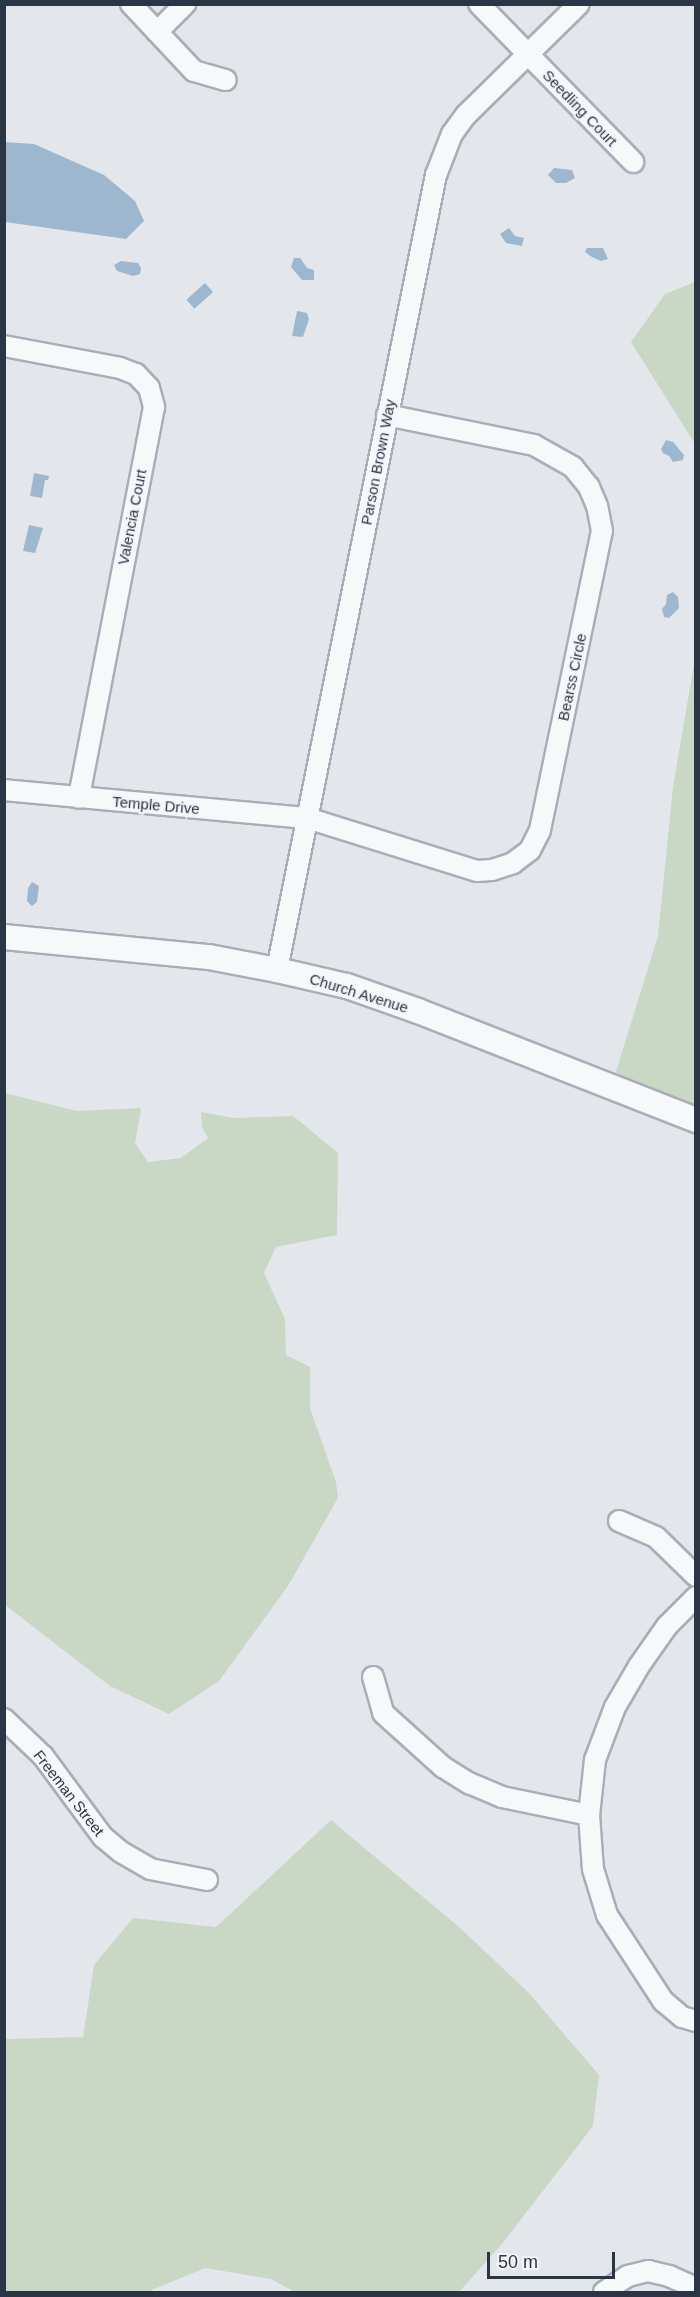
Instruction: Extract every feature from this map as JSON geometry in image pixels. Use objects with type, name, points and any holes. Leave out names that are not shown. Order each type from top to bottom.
[{"type":"street","points":[[131,4],[194,71],[226,80]]},
{"type":"street","points":[[157,32],[185,4]]},
{"type":"street","name":"Seedling Court","points":[[479,4],[633,162]]},
{"type":"street","name":"Parson Brown Way","points":[[277,970],[387,415],[436,176],[443,152],[466,114],[579,4]]},
{"type":"street","name":"Valencia Court","points":[[4,345],[120,368],[136,375],[149,388],[154,407],[79,798]]},
{"type":"street","name":"Bearss Circle","points":[[307,818],[477,871],[492,870],[513,863],[530,850],[540,830],[602,531],[597,506],[589,487],[573,467],[554,454],[534,445],[387,415]]},
{"type":"street","name":"Temple Drive","points":[[4,790],[307,818]]},
{"type":"street","name":"Church Avenue","points":[[4,937],[209,957],[347,986],[418,1011],[696,1120]]},
{"type":"street","points":[[619,1521],[656,1537],[696,1576]]},
{"type":"street","points":[[696,1597],[667,1626],[639,1666],[615,1707],[595,1760],[589,1815],[593,1869],[607,1915],[663,2001],[682,2017],[696,2021]]},
{"type":"street","points":[[373,1677],[383,1713],[443,1767],[469,1784],[502,1797],[589,1815]]},
{"type":"street","name":"Freeman Street","points":[[4,1719],[43,1756],[103,1837],[121,1852],[150,1869],[207,1880]]},
{"type":"street","points":[[604,2292],[628,2276],[648,2271],[669,2276],[696,2288]]},
{"type":"green space","points":[[695,282],[695,444],[631,342],[665,294]]},
{"type":"green space","points":[[695,658],[695,1110],[614,1078],[658,936],[673,787]]},
{"type":"green space","points":[[5,1093],[77,1111],[140,1108],[135,1143],[148,1162],[181,1158],[208,1138],[202,1127],[201,1112],[234,1118],[293,1116],[338,1153],[337,1235],[276,1247],[264,1273],[285,1319],[286,1355],[310,1367],[310,1408],[336,1482],[338,1498],[288,1586],[219,1681],[169,1714],[110,1686],[5,1605]]},
{"type":"green space","points":[[331,1820],[458,1926],[529,1993],[599,2075],[593,2126],[502,2244],[459,2292],[295,2292],[271,2279],[205,2268],[147,2292],[5,2292],[5,2039],[83,2037],[94,1965],[133,1918],[216,1927]]},
{"type":"water","points":[[4,142],[34,144],[104,175],[135,201],[144,221],[126,239],[5,222]]},
{"type":"water","points":[[554,168],[572,170],[575,178],[566,183],[556,183],[548,175]]},
{"type":"water","points":[[509,228],[515,236],[524,238],[522,246],[506,243],[500,234]]},
{"type":"water","points":[[587,248],[603,248],[608,259],[601,261],[592,257],[585,252]]},
{"type":"water","points":[[294,258],[300,258],[307,268],[314,270],[314,280],[302,280],[291,267]]},
{"type":"water","points":[[121,261],[138,263],[141,268],[140,274],[133,276],[117,271],[114,265]]},
{"type":"water","points":[[205,283],[213,292],[194,309],[186,300]]},
{"type":"water","points":[[297,311],[307,313],[309,319],[303,337],[292,336]]},
{"type":"water","points":[[666,440],[673,442],[684,455],[683,460],[673,462],[663,453],[661,449]]},
{"type":"water","points":[[34,473],[49,476],[48,480],[45,480],[42,498],[30,496]]},
{"type":"water","points":[[29,525],[43,528],[35,553],[23,551]]},
{"type":"water","points":[[673,592],[678,597],[679,608],[669,618],[664,617],[662,609],[666,604],[667,595]]},
{"type":"water","points":[[32,882],[39,886],[37,902],[32,906],[27,901],[28,888]]}]
